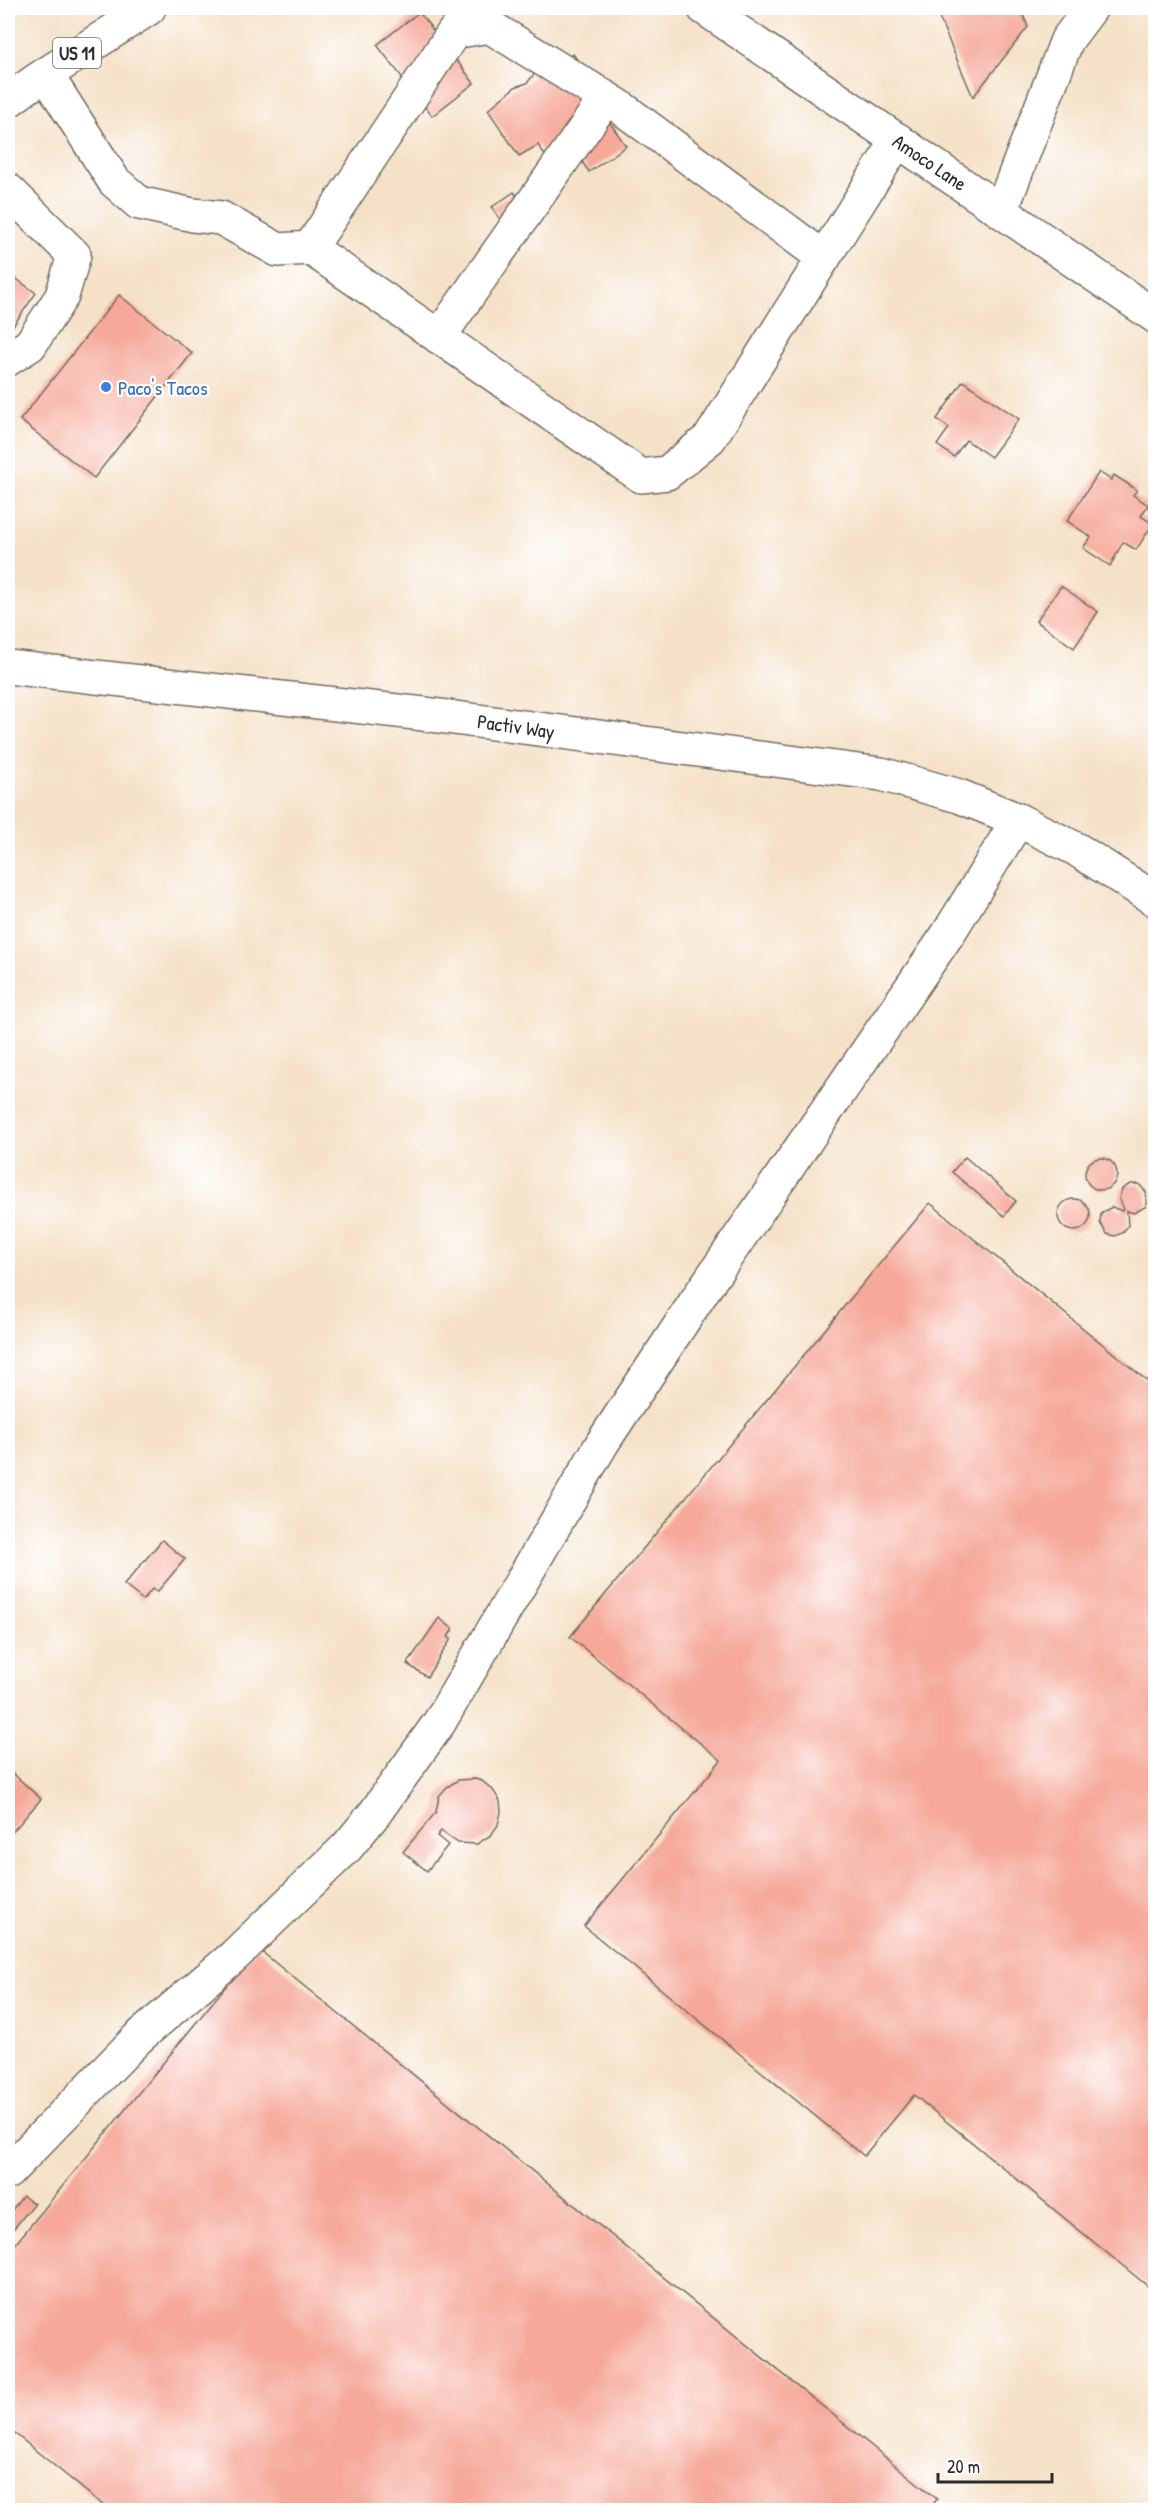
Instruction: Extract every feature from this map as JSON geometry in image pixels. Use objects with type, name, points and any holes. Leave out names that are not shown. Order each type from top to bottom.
[{"type":"main road","name":"US 11","points":[[8,102],[46,74],[148,8]]},
{"type":"main road","name":"Amoco Lane","points":[[704,8],[1155,317]]},
{"type":"main road","points":[[1001,211],[1067,40],[1090,8]]},
{"type":"main road","points":[[310,248],[454,32],[489,26],[606,98],[824,258]]},
{"type":"main road","points":[[46,74],[114,181],[139,202],[193,215],[221,218],[278,250],[310,248],[641,476],[667,473],[710,438],[898,140]]},
{"type":"main road","points":[[439,337],[606,98]]},
{"type":"main road","points":[[8,190],[74,255],[62,296],[30,345],[8,359]]},
{"type":"main road","name":"Pactiv Way","points":[[8,666],[424,714],[881,774],[958,796],[1018,820],[1076,849],[1155,900]]},
{"type":"main road","points":[[8,2172],[138,2038],[242,1948],[347,1847],[375,1813],[439,1723],[603,1442],[704,1289],[948,934],[1018,820]]},
{"type":"building","points":[[935,8],[1020,8],[1028,27],[973,97]]},
{"type":"building","points":[[419,12],[474,83],[432,116],[377,45]]},
{"type":"building","points":[[573,54],[603,98],[546,157],[538,145],[519,156],[488,110],[515,87],[527,83],[536,72]]},
{"type":"building","points":[[608,120],[626,146],[589,172],[571,146]]},
{"type":"building","points":[[514,192],[524,207],[502,223],[492,207]]},
{"type":"building","points":[[8,273],[36,293],[8,333]]},
{"type":"building","name":"Paco's Tacos","points":[[119,295],[192,353],[94,478],[20,420]]},
{"type":"building","points":[[963,381],[1019,419],[991,457],[966,440],[954,457],[937,445],[949,428],[937,419]]},
{"type":"building","points":[[1099,472],[1111,480],[1114,475],[1137,490],[1133,495],[1148,505],[1141,516],[1153,524],[1136,550],[1123,542],[1110,566],[1083,548],[1091,537],[1067,521]]},
{"type":"building","points":[[1061,586],[1098,612],[1074,648],[1036,621]]},
{"type":"building","points":[[965,1157],[1016,1201],[1004,1216],[952,1172]]},
{"type":"building","points":[[1101,1158],[1112,1163],[1117,1174],[1112,1185],[1101,1190],[1090,1185],[1085,1174],[1090,1163]]},
{"type":"building","points":[[1130,1184],[1139,1184],[1146,1192],[1147,1203],[1145,1207],[1134,1213],[1127,1211],[1128,1226],[1122,1233],[1115,1236],[1107,1234],[1100,1223],[1101,1213],[1112,1207],[1122,1211],[1124,1209],[1119,1198],[1122,1189]]},
{"type":"building","points":[[1074,1199],[1085,1204],[1090,1215],[1085,1226],[1074,1231],[1063,1226],[1058,1215],[1063,1204]]},
{"type":"building","points":[[930,1203],[1156,1388],[1156,2293],[914,2095],[864,2156],[584,1926],[721,1760],[570,1637]]},
{"type":"building","points":[[162,1540],[185,1559],[157,1592],[152,1589],[143,1600],[124,1585]]},
{"type":"building","points":[[439,1618],[453,1629],[448,1637],[451,1639],[427,1677],[407,1664]]},
{"type":"building","points":[[8,1769],[41,1799],[8,1837]]},
{"type":"building","points":[[458,1780],[482,1781],[493,1790],[500,1801],[501,1812],[498,1825],[491,1835],[477,1844],[458,1843],[441,1831],[437,1836],[448,1845],[427,1871],[403,1852],[436,1812],[439,1796],[447,1787]]},
{"type":"building","points":[[257,1948],[937,2499],[928,2510],[109,2510],[8,2428],[8,2253]]},
{"type":"building","points":[[23,2196],[34,2204],[10,2233],[8,2215]]},
{"type":"place","name":"Paco's Tacos","points":[[106,387]]}]
